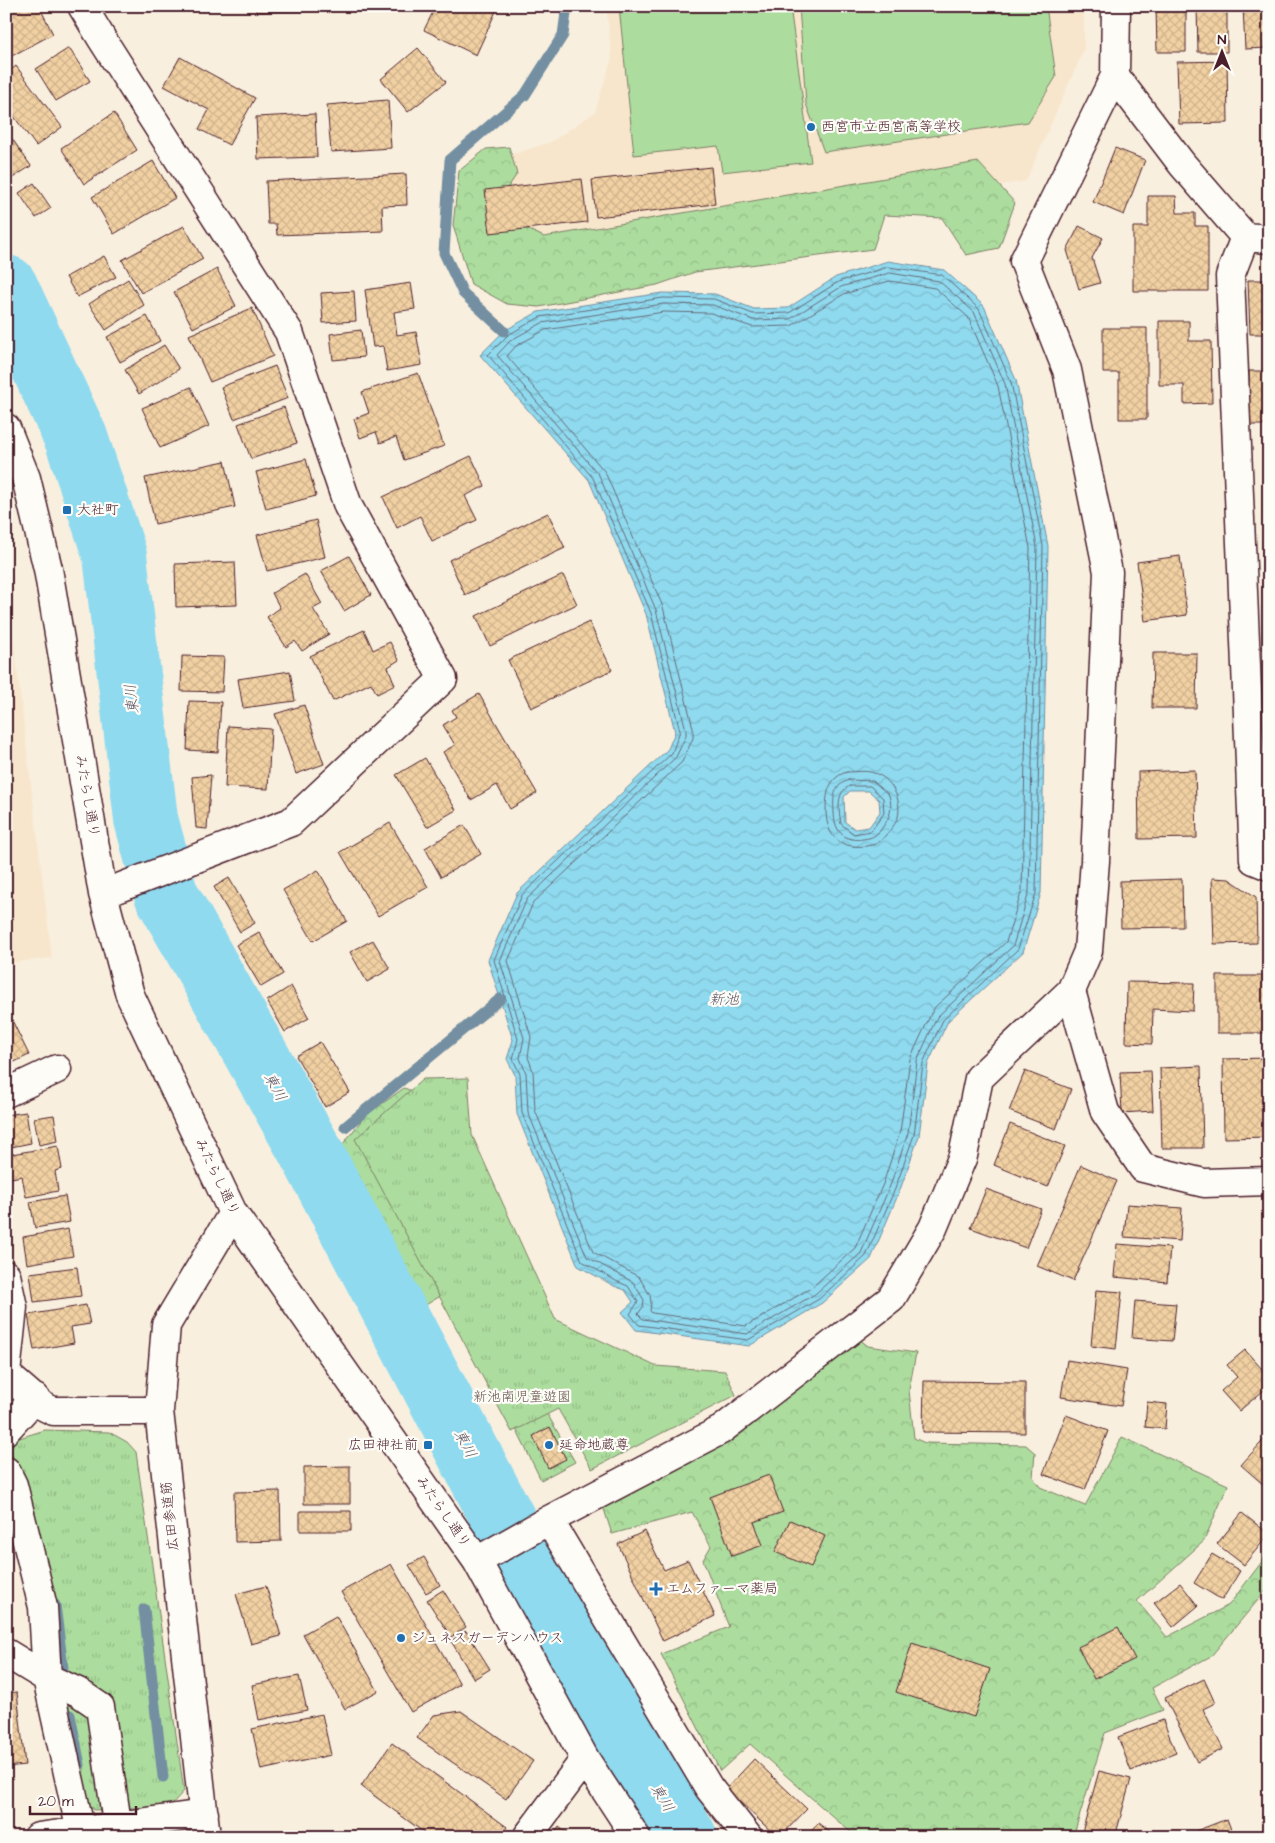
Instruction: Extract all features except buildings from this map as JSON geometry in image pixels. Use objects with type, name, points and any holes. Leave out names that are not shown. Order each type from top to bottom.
[{"type":"street","points":[[82,6],[289,332],[348,506],[443,679],[291,822],[103,894]]},
{"type":"street","points":[[485,1556],[544,1522],[721,1430],[891,1299],[932,1228],[963,1156],[979,1078],[1071,990],[1088,951],[1095,861],[1108,572],[1067,370],[1024,262],[1115,76],[1116,6]]},
{"type":"street","points":[[1115,76],[1182,164],[1257,238],[1230,276],[1254,860],[1269,866]]},
{"type":"street","name":"みたらし通り","points":[[6,428],[26,478],[48,568],[103,894],[130,995],[233,1213],[485,1556],[585,1759],[636,1837]]},
{"type":"street","points":[[1071,990],[1105,1112],[1143,1168],[1204,1183],[1269,1181]]},
{"type":"street","points":[[6,1093],[57,1069]]},
{"type":"street","name":"広田参道筋","points":[[205,1825],[159,1411],[166,1325],[233,1213]]},
{"type":"street","points":[[6,1275],[13,1307],[6,1374],[43,1406],[53,1411],[159,1411]]},
{"type":"street","points":[[6,1430],[35,1398]]},
{"type":"street","points":[[6,1471],[13,1485],[43,1607],[47,1678],[81,1832]]},
{"type":"street","points":[[544,1522],[709,1788],[748,1837]]},
{"type":"street","points":[[6,1653],[47,1678],[78,1692],[100,1706],[118,1832]]},
{"type":"street","points":[[527,1837],[585,1759]]},
{"type":"street","points":[[38,1837],[81,1832],[118,1832],[205,1825]]},
{"type":"shaded area","name":"西宮市立西宮高等学校","points":[[606,6],[1084,6],[1084,49],[1026,181],[491,267],[470,168],[551,142],[595,112],[612,58]]},
{"type":"shaded area","points":[[6,577],[52,958],[6,963]]},
{"type":"green space","points":[[619,6],[790,6],[811,162],[722,172],[718,146],[634,155]]},
{"type":"green space","points":[[799,6],[1046,6],[1056,77],[1028,122],[824,152],[806,104]]},
{"type":"green space","points":[[509,147],[517,174],[496,205],[512,222],[544,237],[978,162],[1015,203],[999,248],[966,255],[942,218],[884,215],[873,249],[695,272],[657,285],[539,307],[507,304],[471,284],[453,225],[459,171],[486,149]]},
{"type":"green space","name":"新池南児童遊園","points":[[468,1078],[472,1135],[555,1319],[655,1366],[725,1371],[736,1395],[592,1469],[558,1409],[512,1432],[355,1139],[423,1079]]},
{"type":"green space","name":"新池南児童遊園","points":[[404,1088],[455,1107],[520,1367],[575,1462],[541,1480],[489,1374],[487,1268],[424,1306],[335,1154],[365,1116]]},
{"type":"green space","points":[[859,1339],[868,1346],[916,1353],[909,1390],[914,1438],[925,1443],[1026,1445],[1035,1453],[1033,1477],[1040,1487],[1085,1506],[1122,1437],[1228,1485],[1204,1541],[1137,1601],[1167,1637],[1229,1605],[1267,1555],[1269,1558],[1269,1587],[1211,1656],[1152,1688],[1163,1710],[1105,1733],[1073,1837],[856,1837],[750,1744],[720,1771],[661,1654],[729,1627],[703,1560],[711,1546],[692,1512],[612,1534],[602,1503]]},
{"type":"green space","points":[[45,1430],[109,1432],[127,1442],[136,1452],[184,1791],[170,1806],[94,1810],[80,1793],[11,1449],[16,1439]]},
{"type":"water","name":"新池","points":[[888,261],[944,270],[984,306],[1016,380],[1048,546],[1041,893],[1023,952],[948,1021],[928,1064],[919,1136],[900,1190],[871,1259],[822,1303],[749,1346],[636,1330],[622,1312],[633,1302],[625,1290],[578,1266],[517,1114],[515,1075],[507,1059],[513,1040],[488,960],[517,893],[668,749],[675,732],[646,614],[589,480],[480,355],[504,331],[538,312],[662,293],[715,294],[754,309],[788,308],[836,277]],"holes":[[[850,791],[869,791],[879,800],[880,812],[869,827],[855,829],[845,822],[844,797]]]},
{"type":"waterway","points":[[504,331],[463,293],[444,253],[450,160],[525,95],[563,35],[567,6]]},
{"type":"waterway","name":"東川","points":[[6,287],[76,438],[115,556],[146,819],[166,894],[312,1154],[502,1517],[588,1676],[685,1837]]},
{"type":"waterway","points":[[345,1127],[500,999]]},
{"type":"waterway","points":[[55,1605],[63,1668]]},
{"type":"waterway","points":[[144,1609],[163,1777]]},
{"type":"waterway","points":[[70,1715],[80,1765]]},
{"type":"place","name":"西宮市立西宮高等学校","points":[[811,127]]},
{"type":"place","name":"大社町","points":[[67,510]]},
{"type":"place","name":"広田神社前","points":[[428,1445]]},
{"type":"place","name":"延命地蔵尊","points":[[549,1445]]},
{"type":"place","name":"エムファーマ薬局","points":[[656,1589]]},
{"type":"place","name":"ジュネスガーデンハウス","points":[[401,1638]]}]
